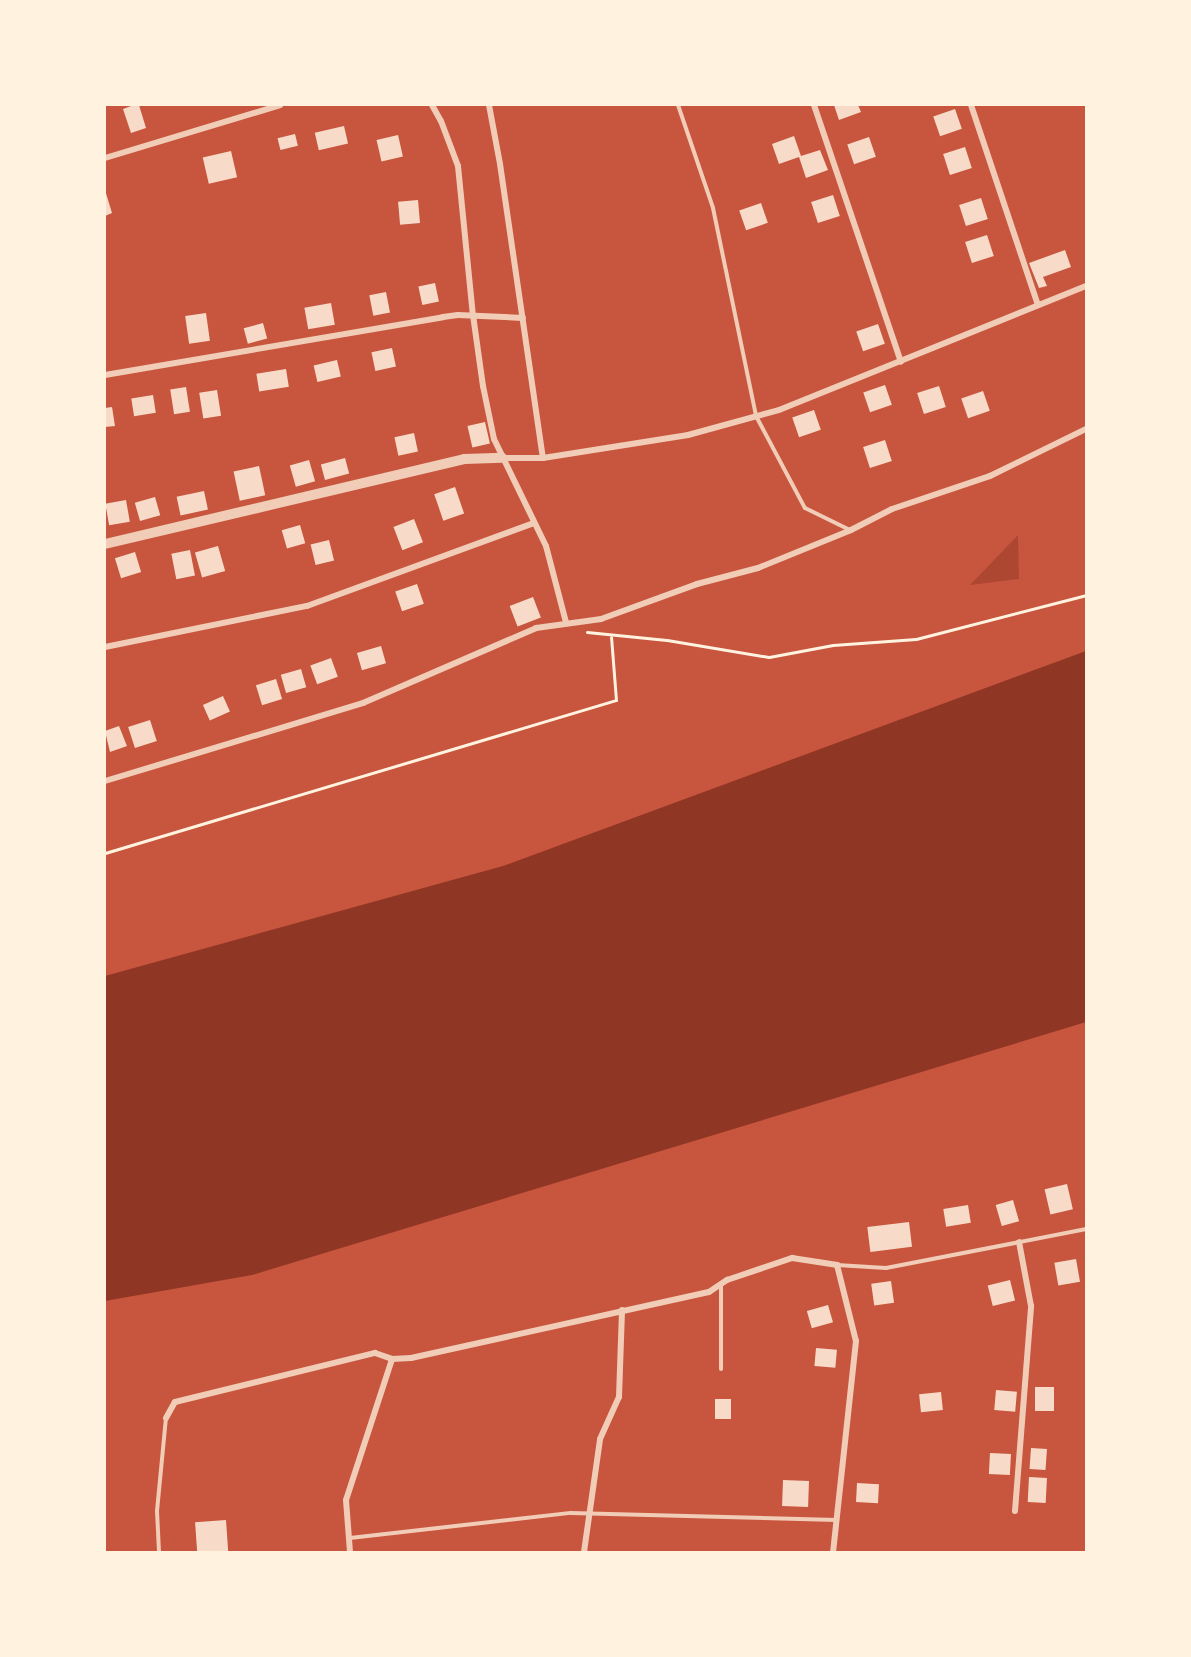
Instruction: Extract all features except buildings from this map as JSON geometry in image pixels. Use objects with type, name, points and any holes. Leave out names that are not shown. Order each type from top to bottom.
[{"type":"street","points":[[105,158],[280,105]]},
{"type":"street","points":[[432,105],[441,121],[458,166],[473,315],[483,386],[494,439],[546,546],[566,622]]},
{"type":"street","points":[[489,105],[543,459]]},
{"type":"street","points":[[814,105],[901,362]]},
{"type":"street","points":[[971,105],[1038,305]]},
{"type":"street","points":[[105,544],[464,459],[543,459],[688,435],[756,416],[901,362],[1086,286]]},
{"type":"street","points":[[105,375],[443,317],[473,315],[523,318]]},
{"type":"street","points":[[105,781],[363,703],[536,628],[566,622],[584,623],[601,619],[698,584],[758,568],[851,530],[892,509],[990,476],[1086,429]]},
{"type":"street","points":[[105,647],[307,606],[534,523]]},
{"type":"street","points":[[1015,1511],[1031,1306],[1019,1242]]},
{"type":"street","points":[[166,1418],[175,1402],[375,1353],[392,1359],[411,1358],[709,1292],[721,1283],[792,1258],[837,1265],[856,1341],[833,1552]]},
{"type":"street","points":[[584,1552],[600,1439],[619,1397],[622,1311]]},
{"type":"street","points":[[350,1552],[346,1500],[392,1359]]},
{"type":"lane","points":[[678,105],[713,208],[756,416],[805,508],[851,530]]},
{"type":"lane","points":[[837,1265],[886,1268],[1086,1229]]},
{"type":"lane","points":[[720,1369],[721,1283]]},
{"type":"lane","points":[[159,1552],[157,1511],[166,1418]]},
{"type":"lane","points":[[349,1538],[571,1513],[837,1520]]},
{"type":"path","points":[[566,622],[586,632],[611,637],[667,640],[769,657],[833,645],[916,639],[1086,595]]},
{"type":"path","points":[[105,852],[616,700],[611,637]]},
{"type":"shaded area","points":[[1018,535],[1019,579],[970,585]]},
{"type":"shaded area","points":[[1086,651],[1086,1022],[252,1275],[105,1301],[105,976],[503,866]]}]
